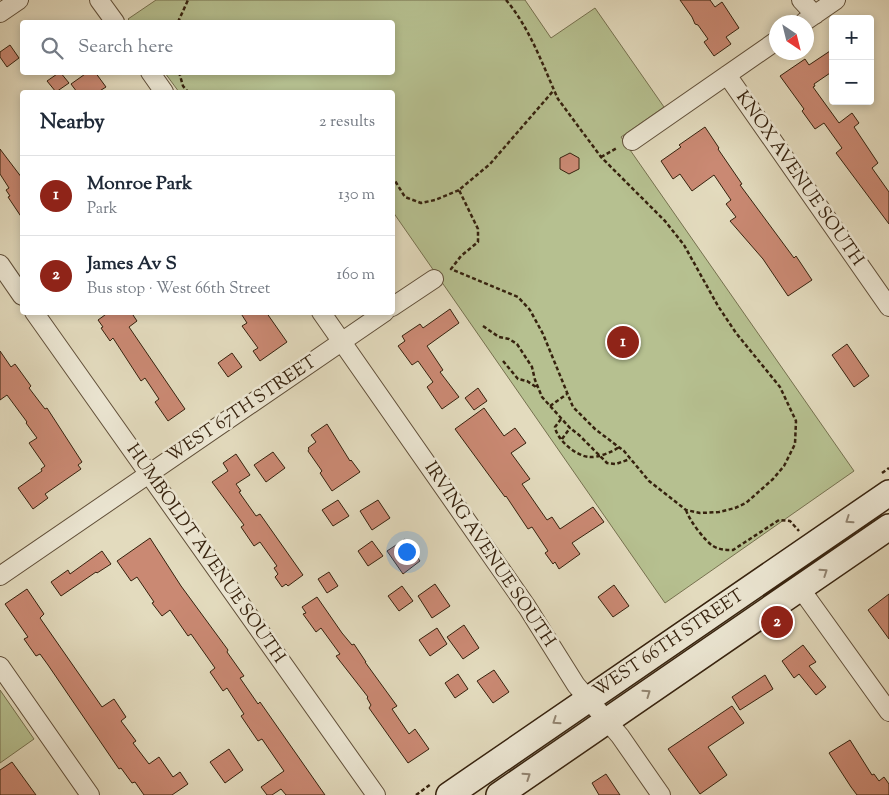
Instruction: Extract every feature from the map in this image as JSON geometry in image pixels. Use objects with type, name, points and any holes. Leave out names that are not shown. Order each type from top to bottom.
[{"type":"main road","name":"WEST 66TH STREET","points":[[449,795],[889,493]]},
{"type":"main road","name":"WEST 66TH STREET","points":[[499,795],[889,527]]},
{"type":"street","points":[[0,13],[19,0]]},
{"type":"street","points":[[99,0],[114,20]]},
{"type":"street","points":[[801,0],[807,15]]},
{"type":"street","points":[[814,15],[836,0]]},
{"type":"street","points":[[632,141],[769,46]]},
{"type":"street","points":[[152,75],[163,90]]},
{"type":"street","name":"KNOX AVENUE SOUTH","points":[[727,75],[889,307]]},
{"type":"street","points":[[0,264],[20,293]]},
{"type":"street","points":[[395,305],[434,279]]},
{"type":"street","name":"HUMBOLDT AVENUE SOUTH","points":[[36,315],[376,795]]},
{"type":"street","name":"IRVING AVENUE SOUTH","points":[[323,315],[527,607],[576,685],[620,736],[661,795]]},
{"type":"street","name":"WEST 67TH STREET","points":[[0,576],[381,315]]},
{"type":"street","points":[[800,588],[889,712]]},
{"type":"street","points":[[0,666],[90,795]]},
{"type":"path","points":[[179,20],[188,0]]},
{"type":"path","points":[[459,190],[478,229],[478,242],[461,256],[451,269],[518,297],[530,310],[543,334],[573,407],[595,429],[630,458],[648,481],[686,510],[700,513],[719,512],[746,503],[773,479],[784,466],[795,444],[796,421],[780,387],[736,333],[718,306],[684,245],[665,221],[601,157],[558,99],[519,15],[506,0]]},
{"type":"path","points":[[180,75],[186,90]]},
{"type":"path","points":[[395,181],[405,197],[421,203],[435,200],[459,190],[490,164],[554,90]]},
{"type":"path","points":[[483,326],[498,337],[516,344],[532,367],[542,397],[561,419],[598,455],[607,463],[616,464],[630,458]]},
{"type":"path","points":[[503,361],[518,379],[527,381],[538,388]]},
{"type":"path","points":[[550,406],[567,394]]},
{"type":"path","points":[[561,419],[554,427],[567,448],[589,457],[613,452],[619,448]]},
{"type":"path","points":[[562,440],[570,428]]},
{"type":"path","points":[[686,510],[689,518],[713,546],[725,551],[733,550],[779,520],[790,521],[799,531]]},
{"type":"green space","points":[[156,0],[525,0],[551,38],[595,8],[664,107],[621,137],[854,471],[665,603],[395,215],[395,90],[178,90],[166,75],[395,75],[395,20],[128,19]]},
{"type":"green space","points":[[0,690],[34,739],[0,763]]},
{"type":"building","points":[[680,0],[710,0],[715,7],[722,2],[739,28],[726,37],[731,44],[714,56],[704,42],[708,39],[698,25],[695,24]]},
{"type":"building","points":[[10,45],[19,58],[7,67],[0,57],[0,52]]},
{"type":"building","points":[[829,52],[829,74],[814,84],[815,86],[813,87],[839,123],[852,113],[859,123],[854,127],[878,163],[872,168],[889,192],[889,224],[836,153],[842,148],[824,123],[815,129],[802,111],[804,109],[780,76],[804,60],[809,65]]},
{"type":"building","points":[[56,75],[62,75],[69,83],[59,90],[54,90],[47,81]]},
{"type":"building","points":[[84,75],[97,75],[106,87],[101,90],[76,90],[71,84]]},
{"type":"building","points":[[705,127],[742,184],[740,185],[794,258],[796,256],[812,280],[788,296],[763,259],[730,221],[736,217],[726,204],[731,200],[714,175],[692,191],[680,174],[673,179],[661,161],[681,147],[679,145]]},
{"type":"building","points":[[0,149],[20,175],[20,215],[8,197],[10,196],[6,190],[9,188],[0,174]]},
{"type":"building","points":[[570,153],[579,158],[579,169],[569,174],[560,169],[560,158]]},
{"type":"building","points":[[450,309],[459,323],[427,346],[443,370],[440,372],[459,397],[442,409],[427,387],[433,382],[418,361],[412,365],[398,346],[405,341],[402,336],[420,324],[423,328]]},
{"type":"building","points":[[105,315],[133,315],[137,321],[129,327],[185,409],[168,421],[155,402],[159,399],[145,378],[141,381],[113,338],[110,341],[98,320]]},
{"type":"building","points":[[242,315],[268,315],[287,342],[260,361],[253,351],[258,348],[242,326],[247,323]]},
{"type":"building","points":[[847,344],[869,376],[854,387],[832,355]]},
{"type":"building","points":[[0,351],[11,367],[15,364],[31,386],[29,388],[45,409],[47,408],[82,462],[78,465],[81,469],[45,494],[48,498],[33,509],[18,488],[42,471],[41,469],[45,466],[29,443],[37,438],[27,422],[7,395],[0,400]]},
{"type":"building","points":[[232,353],[242,367],[228,377],[218,363]]},
{"type":"building","points":[[478,388],[487,401],[474,410],[465,398]]},
{"type":"building","points":[[484,408],[504,436],[515,428],[526,443],[511,453],[530,479],[522,484],[547,520],[552,517],[560,529],[593,507],[604,522],[572,543],[580,554],[559,569],[555,562],[553,564],[545,553],[548,551],[532,527],[528,529],[506,496],[455,429]]},
{"type":"building","points":[[327,424],[350,461],[360,472],[332,491],[320,473],[322,471],[308,451],[308,448],[316,442],[311,435]]},
{"type":"building","points":[[273,452],[285,468],[266,482],[254,465]]},
{"type":"building","points":[[236,454],[250,475],[236,484],[241,491],[239,492],[256,516],[260,514],[303,575],[288,586],[286,584],[282,587],[275,577],[278,574],[274,568],[277,566],[260,542],[254,546],[241,527],[244,525],[212,482],[228,471],[223,463]]},
{"type":"building","points":[[338,500],[349,516],[333,526],[322,510]]},
{"type":"building","points":[[378,500],[390,518],[372,530],[360,511]]},
{"type":"building","points":[[150,538],[181,586],[228,650],[227,652],[244,676],[240,678],[258,704],[260,702],[325,795],[286,795],[281,789],[272,795],[267,795],[261,787],[284,771],[262,739],[258,741],[241,716],[244,714],[227,688],[223,691],[210,672],[215,668],[191,634],[188,636],[170,610],[162,616],[137,577],[131,581],[117,561]]},
{"type":"building","points":[[405,539],[420,561],[403,574],[387,551]]},
{"type":"building","points":[[372,541],[383,556],[368,566],[358,551]]},
{"type":"building","points":[[102,551],[111,564],[61,596],[51,582],[68,570],[70,574]]},
{"type":"building","points":[[329,572],[338,586],[327,593],[318,579]]},
{"type":"building","points":[[435,584],[450,606],[432,618],[418,596]]},
{"type":"building","points":[[614,585],[629,606],[613,617],[598,597]]},
{"type":"building","points":[[402,586],[413,601],[399,611],[388,596]]},
{"type":"building","points":[[27,589],[44,614],[40,618],[102,707],[114,699],[126,717],[121,721],[136,741],[133,743],[149,764],[159,757],[173,777],[180,772],[188,784],[172,795],[144,795],[135,782],[132,783],[121,768],[119,769],[40,654],[36,656],[24,639],[28,637],[5,604]]},
{"type":"building","points":[[889,594],[889,639],[868,610]]},
{"type":"building","points":[[317,597],[342,633],[352,645],[354,644],[397,706],[392,709],[409,734],[415,729],[429,749],[408,763],[369,708],[371,705],[368,697],[336,656],[340,654],[321,628],[316,632],[303,614],[306,613],[302,607]]},
{"type":"building","points":[[464,625],[479,648],[463,659],[447,637]]},
{"type":"building","points":[[437,628],[447,644],[430,656],[419,640]]},
{"type":"building","points":[[803,645],[816,662],[809,666],[826,687],[816,695],[799,674],[794,678],[782,661]]},
{"type":"building","points":[[494,670],[509,692],[493,703],[477,681]]},
{"type":"building","points":[[458,674],[468,689],[455,698],[445,683]]},
{"type":"building","points":[[765,675],[773,689],[740,710],[732,697]]},
{"type":"building","points":[[732,706],[744,723],[708,747],[727,775],[700,794],[668,749]]},
{"type":"building","points":[[850,740],[872,775],[874,774],[879,781],[884,777],[889,784],[889,795],[857,795],[851,787],[829,753]]},
{"type":"building","points":[[229,749],[243,770],[225,783],[210,762]]},
{"type":"building","points":[[12,762],[36,795],[0,795],[0,770]]},
{"type":"building","points":[[606,774],[620,795],[599,795],[592,783]]},
{"type":"place","name":"Monroe Park","points":[[623,342]]},
{"type":"place","name":"James Av S","points":[[777,622]]}]
